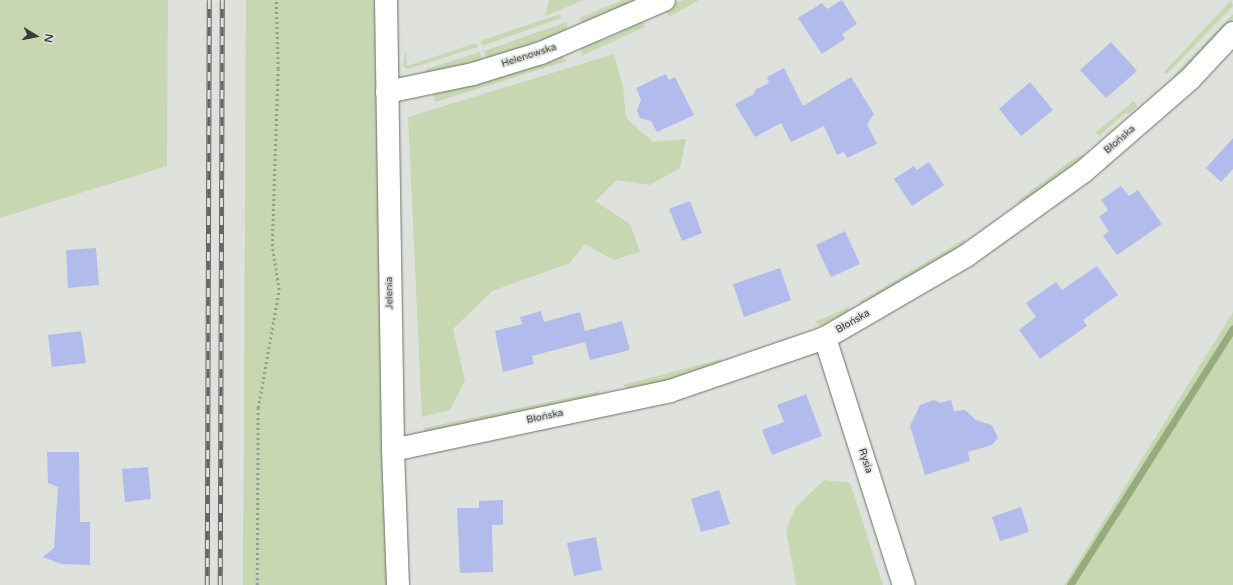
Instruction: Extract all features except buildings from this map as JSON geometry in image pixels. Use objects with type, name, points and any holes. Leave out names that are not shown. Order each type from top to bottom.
[{"type":"street","name":"Jelenia","points":[[386,0],[393,450],[398,585]]},
{"type":"street","name":"Helenowska","points":[[387,92],[473,74],[541,53],[664,0]]},
{"type":"street","name":"Błońska","points":[[393,450],[670,391],[825,338],[966,256],[1083,172],[1190,79],[1233,33]]},
{"type":"street","name":"Rysia","points":[[825,338],[904,585]]},
{"type":"path","points":[[257,585],[258,408],[279,290],[272,246],[278,69],[276,0]]},
{"type":"green space","points":[[0,0],[168,0],[167,166],[0,218]]},
{"type":"green space","points":[[246,0],[374,0],[387,585],[243,585]]},
{"type":"green space","points":[[549,0],[584,0],[545,16]]},
{"type":"green space","points":[[623,0],[641,0],[586,24],[580,21],[579,18]]},
{"type":"green space","points":[[682,0],[699,0],[669,17],[665,9]]},
{"type":"green space","points":[[1231,0],[1233,6],[1167,74],[1164,72]]},
{"type":"green space","points":[[560,14],[561,18],[482,46],[480,41]]},
{"type":"green space","points":[[1233,14],[1233,19],[1215,39],[1176,78],[1172,77]]},
{"type":"green space","points":[[642,21],[645,27],[581,56],[582,47],[614,36]]},
{"type":"green space","points":[[567,22],[567,32],[486,59],[484,51]]},
{"type":"green space","points":[[476,43],[478,47],[408,69],[403,66],[406,49],[407,66]]},
{"type":"green space","points":[[480,52],[482,61],[427,74],[426,69]]},
{"type":"green space","points":[[614,54],[623,87],[626,118],[653,142],[686,139],[680,168],[650,185],[617,180],[595,201],[630,224],[640,252],[614,260],[585,244],[570,263],[492,291],[453,329],[465,381],[450,410],[422,417],[408,117]]},
{"type":"green space","points":[[560,55],[567,61],[435,102],[432,93]]},
{"type":"green space","points":[[1134,101],[1137,106],[1130,113],[1124,114],[1099,136],[1095,133]]},
{"type":"green space","points":[[1087,154],[1024,204],[1016,202],[1076,157]]},
{"type":"green space","points":[[965,239],[963,245],[887,293],[884,291],[881,296],[865,304],[859,302]]},
{"type":"green space","points":[[849,307],[847,314],[820,326],[815,322]]},
{"type":"green space","points":[[1233,312],[1233,585],[1064,585]]},
{"type":"green space","points":[[721,359],[719,367],[701,372],[630,390],[623,385]]},
{"type":"green space","points":[[600,391],[596,397],[424,432],[424,428]]},
{"type":"green space","points":[[824,480],[850,483],[883,585],[796,585],[786,530],[795,508]]},
{"type":"waterway","points":[[1070,585],[1233,328]]},
{"type":"railway","points":[[207,585],[209,0]]},
{"type":"railway","points":[[220,585],[222,0]]}]
